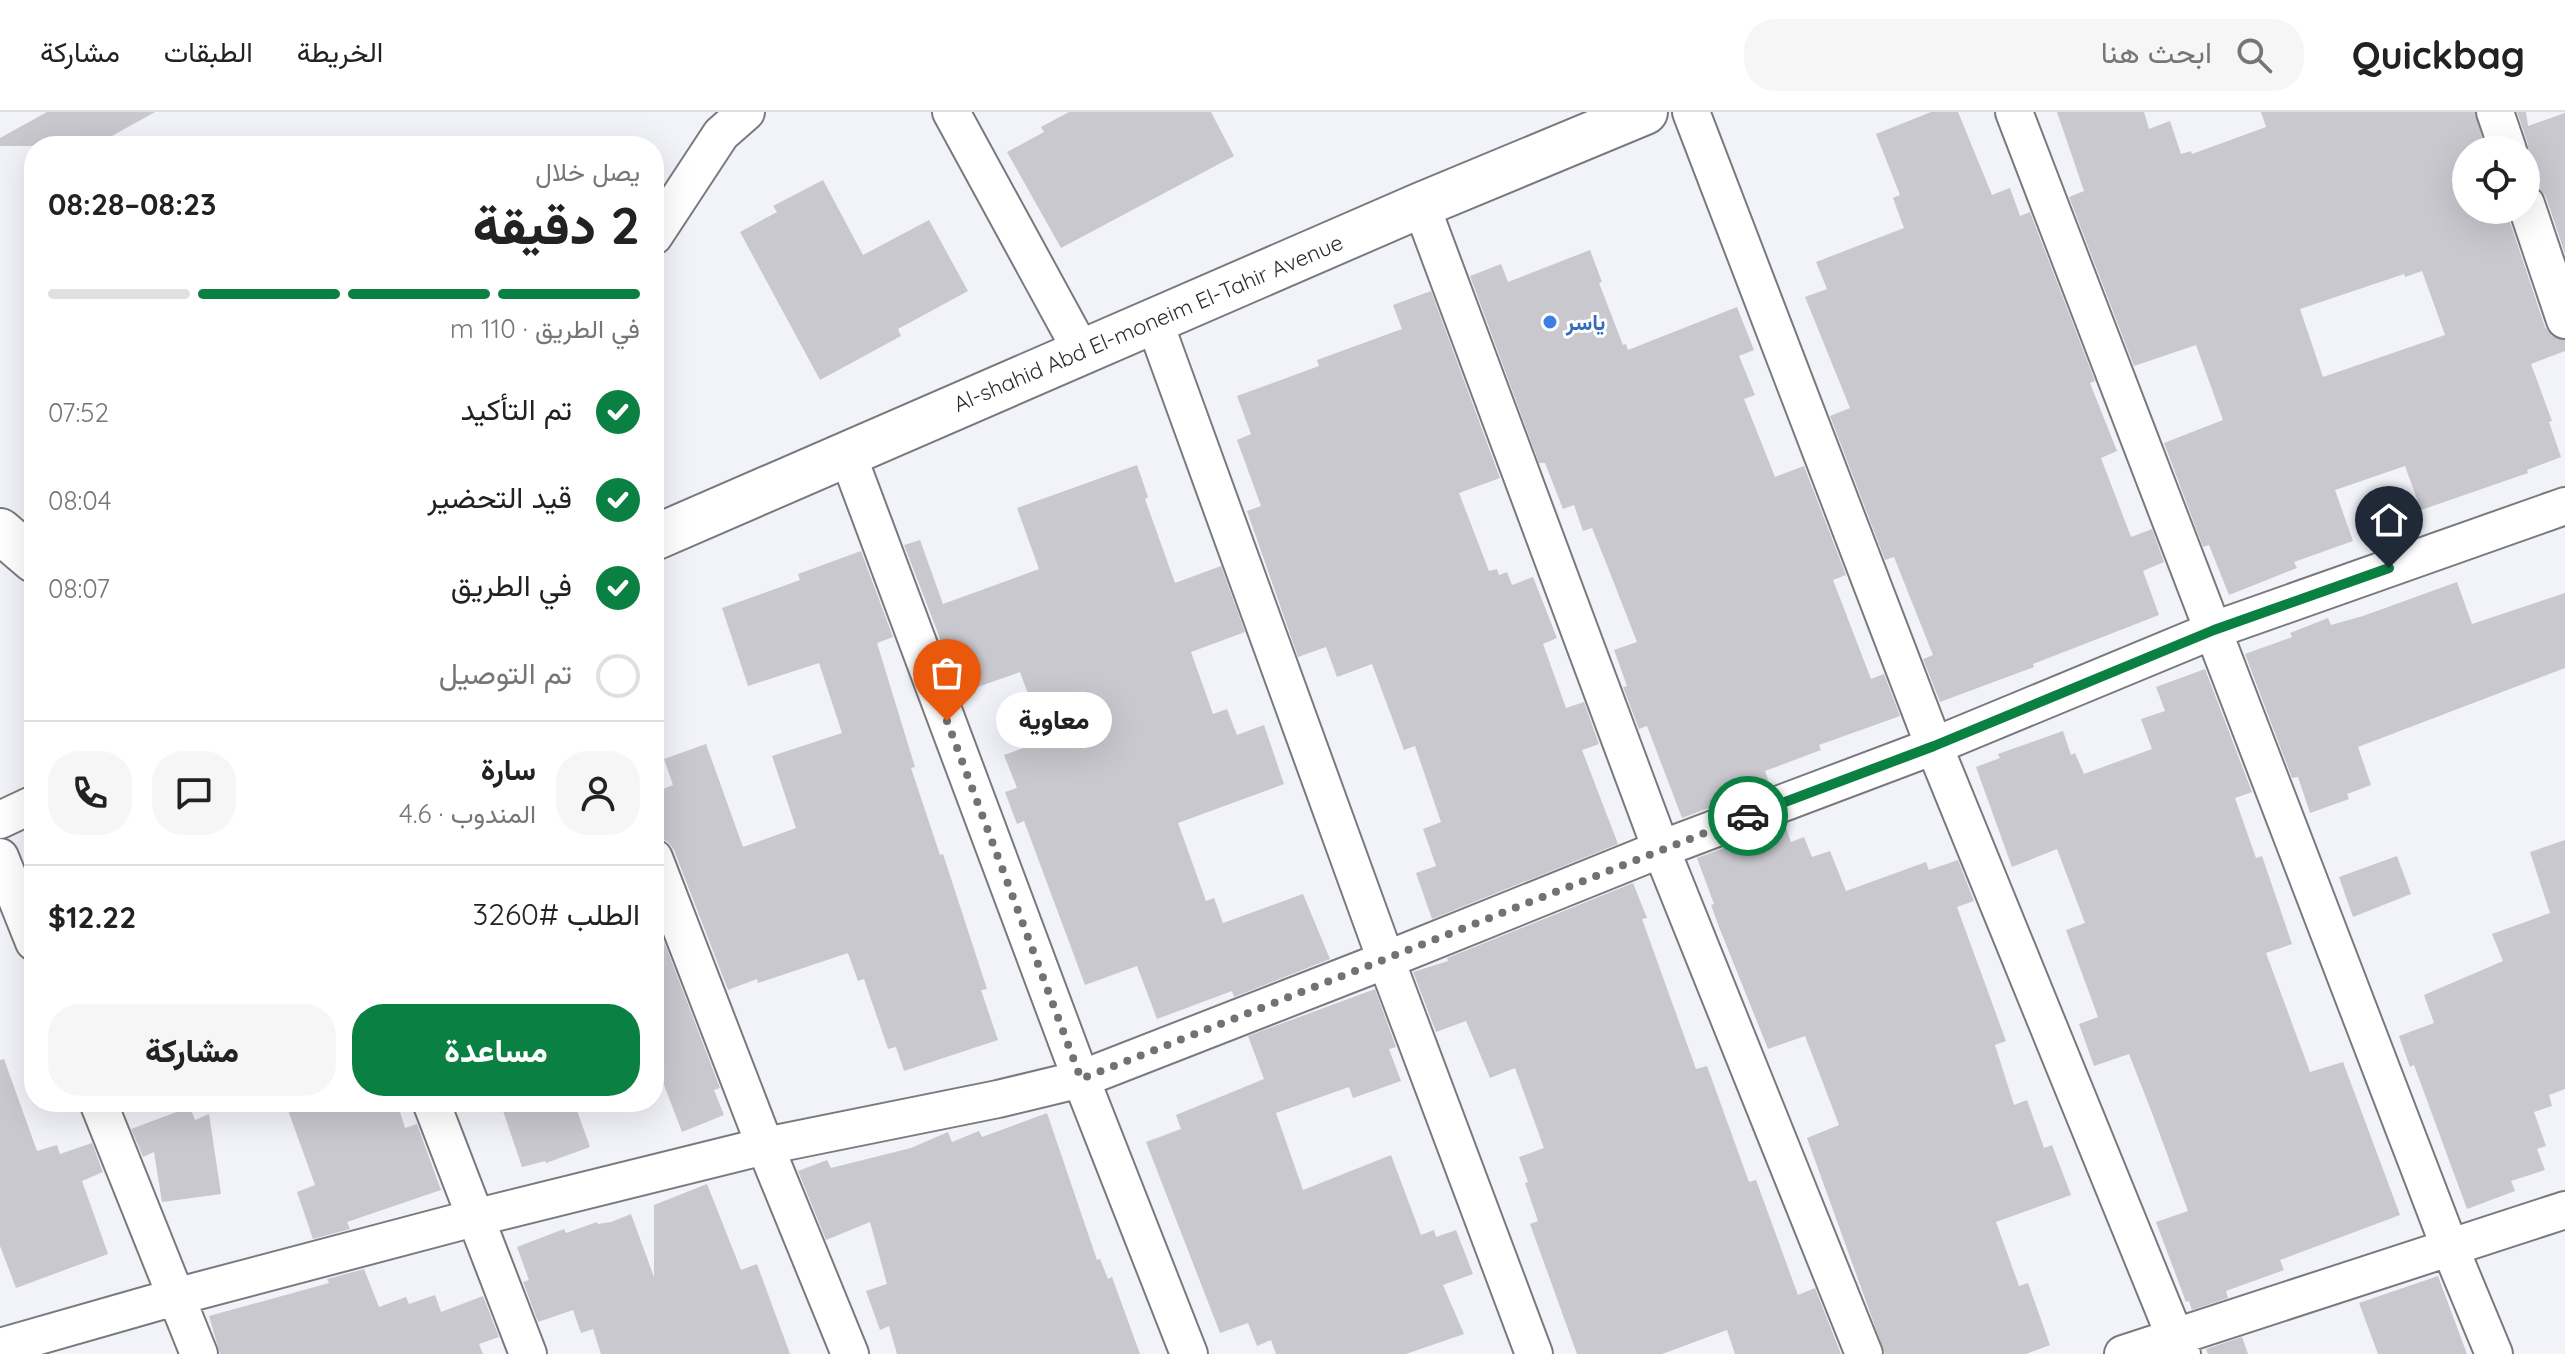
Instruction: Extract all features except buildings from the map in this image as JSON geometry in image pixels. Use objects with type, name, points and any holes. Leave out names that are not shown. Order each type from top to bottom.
[{"type":"street","points":[[664,221],[721,134],[746,112]]},
{"type":"street","points":[[951,112],[1082,352]]},
{"type":"street","name":"Al-shahid Abd El-moneim El-Tahir Avenue","points":[[664,534],[1421,205],[1645,112]]},
{"type":"street","points":[[1691,112],[1934,746],[2178,1345]]},
{"type":"street","points":[[2014,112],[2450,1248],[2494,1354]]},
{"type":"street","points":[[2495,112],[2503,136]]},
{"type":"street","points":[[1421,205],[1661,849],[1864,1354]]},
{"type":"street","points":[[2533,224],[2565,320]]},
{"type":"street","points":[[1154,321],[1386,960],[1534,1354]]},
{"type":"street","points":[[847,453],[1081,1079],[1189,1354]]},
{"type":"street","points":[[0,1347],[474,1218],[765,1146],[1081,1079],[1661,849],[1934,746],[2214,630],[2565,506]]},
{"type":"street","points":[[0,531],[24,551]]},
{"type":"street","points":[[0,820],[24,809]]},
{"type":"street","points":[[0,857],[24,917]]},
{"type":"street","points":[[664,884],[765,1146],[850,1354]]},
{"type":"street","points":[[102,1112],[199,1354]]},
{"type":"street","points":[[435,1112],[528,1354]]},
{"type":"street","points":[[2123,1354],[2178,1345],[2565,1210]]},
{"type":"way so far","points":[[947,721],[1081,1079],[1748,816]]},
{"type":"place","name":"ياسر","points":[[1550,322]]},
{"type":"place","name":"معاوية","points":[[947,721]]},
{"type":"route","points":[[1748,816],[1934,746],[2214,630],[2389,568]]}]
